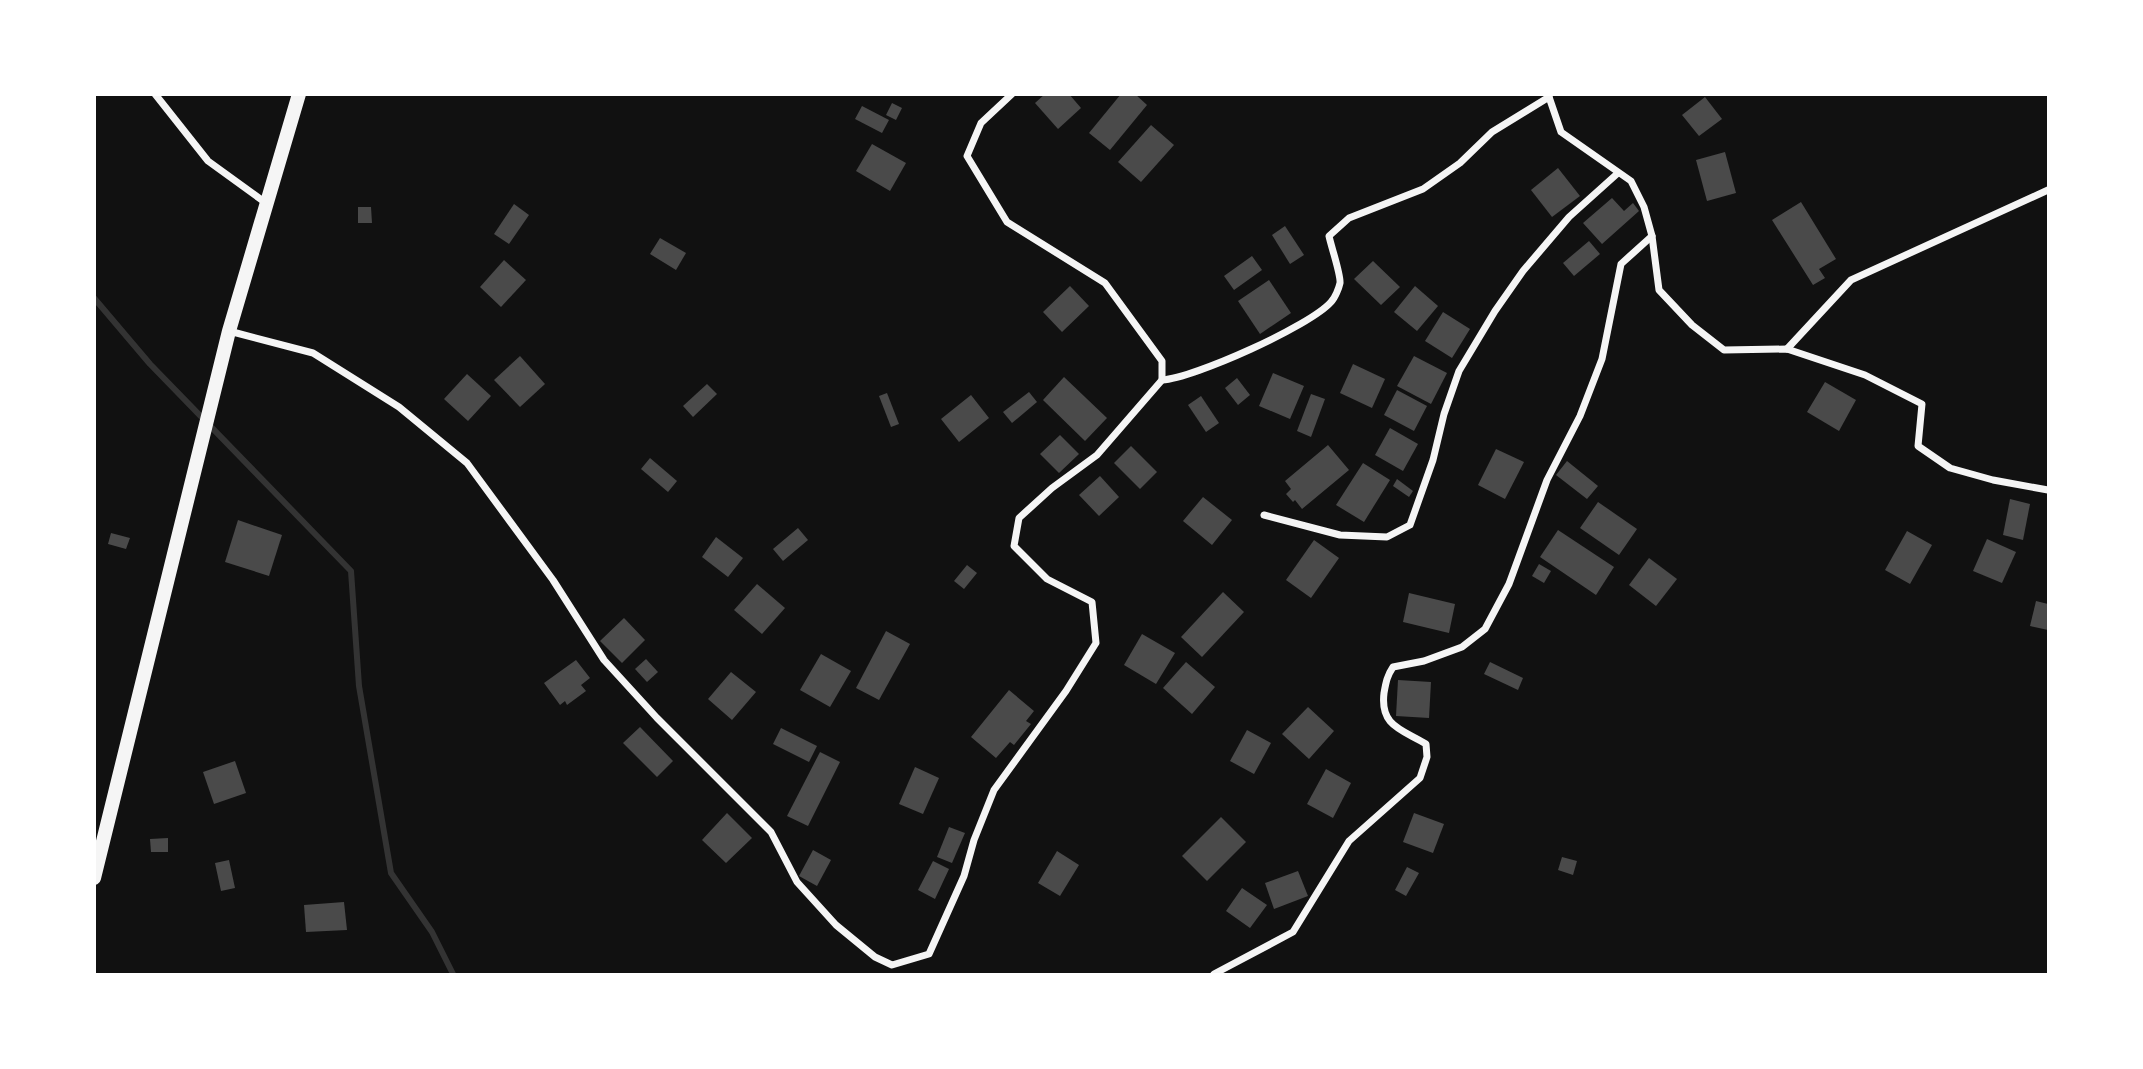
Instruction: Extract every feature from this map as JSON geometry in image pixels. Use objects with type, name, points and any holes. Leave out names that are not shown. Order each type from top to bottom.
[{"type":"main road","points":[[95,877],[229,331],[299,94]]},
{"type":"street","points":[[155,94],[208,161],[268,205]]},
{"type":"street","points":[[1012,94],[981,123],[967,156],[1007,222],[1105,283],[1162,361],[1162,380]]},
{"type":"street","points":[[229,331],[313,353],[400,407],[467,463],[553,580],[604,660],[657,718],[771,832],[797,882],[836,925],[875,957],[892,965],[929,954],[964,876],[974,839],[994,790],[1066,691],[1096,643],[1092,601],[1047,579],[1014,546],[1019,518],[1052,488],[1097,455],[1162,380],[1208,368],[1266,342],[1311,318],[1333,301],[1340,282],[1329,236],[1349,218],[1423,189],[1460,163],[1492,132],[1548,96],[1561,132],[1631,181],[1644,207],[1652,236],[1659,290],[1692,325],[1724,350],[1787,349],[1865,375],[1922,404],[1918,446],[1950,468],[1993,480],[2049,490]]},
{"type":"street","points":[[1264,515],[1340,535],[1387,537],[1410,525],[1433,460],[1444,414],[1459,372],[1471,351],[1523,271],[1569,217],[1618,173]]},
{"type":"street","points":[[1787,349],[1852,280],[2049,190]]},
{"type":"street","points":[[1214,974],[1293,932],[1349,841],[1420,778],[1427,757],[1426,744],[1388,721],[1382,707],[1387,676],[1393,667],[1424,661],[1462,647],[1485,629],[1509,584],[1547,481],[1580,416],[1602,359],[1620,264],[1652,236]]},
{"type":"building","points":[[1045,94],[1069,94],[1081,108],[1058,129],[1035,103]]},
{"type":"building","points":[[1121,94],[1135,94],[1147,105],[1110,150],[1089,133]]},
{"type":"building","points":[[1705,97],[1722,119],[1699,136],[1682,115]]},
{"type":"building","points":[[892,103],[902,108],[896,120],[886,115]]},
{"type":"building","points":[[862,106],[889,120],[882,133],[855,119]]},
{"type":"building","points":[[1151,125],[1174,145],[1141,182],[1118,162]]},
{"type":"building","points":[[872,144],[906,163],[890,191],[856,171]]},
{"type":"building","points":[[1725,152],[1736,193],[1707,201],[1696,160]]},
{"type":"building","points":[[1558,168],[1580,196],[1552,217],[1531,190]]},
{"type":"building","points":[[1612,198],[1624,211],[1633,203],[1639,211],[1602,244],[1583,223]]},
{"type":"building","points":[[1801,202],[1836,259],[1819,269],[1825,278],[1813,285],[1772,220]]},
{"type":"building","points":[[514,204],[529,215],[509,244],[494,234]]},
{"type":"building","points":[[358,207],[371,207],[372,223],[358,223]]},
{"type":"building","points":[[1285,226],[1304,255],[1290,264],[1272,235]]},
{"type":"building","points":[[660,238],[686,253],[676,270],[650,254]]},
{"type":"building","points":[[1589,241],[1600,254],[1574,276],[1563,263]]},
{"type":"building","points":[[1252,256],[1262,270],[1234,290],[1224,276]]},
{"type":"building","points":[[504,260],[526,280],[501,307],[480,287]]},
{"type":"building","points":[[1373,261],[1400,287],[1381,305],[1354,279]]},
{"type":"building","points":[[1269,280],[1291,313],[1260,334],[1238,301]]},
{"type":"building","points":[[1070,286],[1089,306],[1062,332],[1043,312]]},
{"type":"building","points":[[1415,286],[1438,306],[1417,331],[1394,312]]},
{"type":"building","points":[[1443,312],[1470,329],[1452,358],[1425,341]]},
{"type":"building","points":[[520,356],[545,384],[520,407],[494,380]]},
{"type":"building","points":[[1414,356],[1447,373],[1431,404],[1397,386]]},
{"type":"building","points":[[1353,364],[1385,379],[1372,408],[1340,393]]},
{"type":"building","points":[[1273,373],[1304,386],[1290,419],[1259,406]]},
{"type":"building","points":[[467,374],[491,396],[468,421],[444,399]]},
{"type":"building","points":[[1064,377],[1107,418],[1085,441],[1043,400]]},
{"type":"building","points":[[1237,378],[1250,395],[1238,405],[1225,388]]},
{"type":"building","points":[[1825,382],[1856,400],[1839,431],[1807,412]]},
{"type":"building","points":[[707,384],[717,394],[693,417],[683,406]]},
{"type":"building","points":[[1397,390],[1427,406],[1414,431],[1384,415]]},
{"type":"building","points":[[1029,392],[1037,402],[1012,423],[1003,412]]},
{"type":"building","points":[[887,393],[899,424],[891,427],[879,396]]},
{"type":"building","points":[[1311,394],[1325,399],[1311,437],[1297,431]]},
{"type":"building","points":[[971,395],[989,418],[959,442],[941,419]]},
{"type":"building","points":[[1201,396],[1219,423],[1206,432],[1188,405]]},
{"type":"building","points":[[1390,428],[1418,444],[1403,471],[1375,455]]},
{"type":"building","points":[[1060,435],[1079,454],[1059,473],[1040,454]]},
{"type":"building","points":[[1328,445],[1349,470],[1302,509],[1286,494],[1291,489],[1285,481]]},
{"type":"building","points":[[1131,446],[1157,472],[1140,489],[1114,463]]},
{"type":"building","points":[[1496,449],[1524,462],[1505,499],[1478,485]]},
{"type":"building","points":[[650,458],[677,481],[668,492],[641,469]]},
{"type":"building","points":[[1567,461],[1598,486],[1587,499],[1556,475]]},
{"type":"building","points":[[1363,463],[1390,480],[1364,522],[1336,505]]},
{"type":"building","points":[[1100,476],[1119,497],[1099,516],[1079,495]]},
{"type":"building","points":[[1397,479],[1413,491],[1409,497],[1393,486]]},
{"type":"building","points":[[1203,497],[1232,520],[1212,545],[1183,521]]},
{"type":"building","points":[[2010,499],[2030,504],[2023,540],[2003,535]]},
{"type":"building","points":[[1598,502],[1637,529],[1619,555],[1580,528]]},
{"type":"building","points":[[238,520],[282,535],[269,576],[225,562]]},
{"type":"building","points":[[798,528],[808,540],[783,561],[773,549]]},
{"type":"building","points":[[1558,530],[1614,567],[1596,595],[1540,557]]},
{"type":"building","points":[[1907,531],[1932,545],[1910,584],[1885,570]]},
{"type":"building","points":[[111,533],[130,538],[126,549],[108,544]]},
{"type":"building","points":[[716,537],[743,558],[728,577],[702,557]]},
{"type":"building","points":[[1987,539],[2016,552],[2002,583],[1973,571]]},
{"type":"building","points":[[1314,540],[1339,558],[1311,598],[1286,580]]},
{"type":"building","points":[[1649,558],[1677,579],[1656,606],[1629,585]]},
{"type":"building","points":[[1539,564],[1551,571],[1544,583],[1532,576]]},
{"type":"building","points":[[967,565],[977,573],[964,589],[954,581]]},
{"type":"building","points":[[757,584],[785,608],[762,634],[734,610]]},
{"type":"building","points":[[1223,592],[1244,612],[1202,657],[1181,637]]},
{"type":"building","points":[[1409,593],[1455,604],[1449,633],[1403,622]]},
{"type":"building","points":[[2036,601],[2048,604],[2048,630],[2030,626]]},
{"type":"building","points":[[624,618],[645,640],[622,663],[600,641]]},
{"type":"building","points":[[886,631],[910,644],[879,700],[856,688]]},
{"type":"building","points":[[1142,634],[1175,653],[1156,684],[1124,665]]},
{"type":"building","points":[[821,654],[851,671],[830,707],[800,690]]},
{"type":"building","points":[[646,659],[658,672],[647,682],[635,669]]},
{"type":"building","points":[[576,660],[590,678],[581,685],[586,691],[567,705],[565,701],[560,705],[544,683]]},
{"type":"building","points":[[1186,662],[1215,687],[1192,714],[1163,688]]},
{"type":"building","points":[[1490,662],[1523,678],[1518,690],[1484,674]]},
{"type":"building","points":[[731,672],[756,692],[732,720],[708,699]]},
{"type":"building","points":[[1398,680],[1431,682],[1429,718],[1396,716]]},
{"type":"building","points":[[1009,690],[1034,711],[1026,721],[1031,724],[1014,745],[1010,742],[996,758],[971,737]]},
{"type":"building","points":[[1308,707],[1334,731],[1309,759],[1282,734]]},
{"type":"building","points":[[640,727],[673,761],[657,777],[623,743]]},
{"type":"building","points":[[781,728],[817,746],[809,762],[773,744]]},
{"type":"building","points":[[1247,730],[1271,743],[1254,774],[1230,761]]},
{"type":"building","points":[[820,752],[840,762],[808,826],[787,816]]},
{"type":"building","points":[[235,761],[246,793],[214,804],[203,772]]},
{"type":"building","points":[[915,767],[939,778],[923,814],[899,804]]},
{"type":"building","points":[[1326,769],[1351,783],[1333,818],[1307,804]]},
{"type":"building","points":[[727,813],[752,838],[726,863],[702,840]]},
{"type":"building","points":[[1414,813],[1444,824],[1433,853],[1403,842]]},
{"type":"building","points":[[1221,817],[1246,842],[1207,881],[1182,856]]},
{"type":"building","points":[[949,827],[965,833],[952,863],[937,857]]},
{"type":"building","points":[[168,838],[168,852],[151,852],[150,839]]},
{"type":"building","points":[[813,850],[831,860],[817,886],[799,876]]},
{"type":"building","points":[[1057,851],[1079,865],[1060,896],[1038,883]]},
{"type":"building","points":[[1562,857],[1577,861],[1573,875],[1558,870]]},
{"type":"building","points":[[229,860],[235,888],[221,891],[215,863]]},
{"type":"building","points":[[933,861],[949,869],[935,899],[918,890]]},
{"type":"building","points":[[1407,867],[1419,873],[1406,896],[1395,890]]},
{"type":"building","points":[[1298,871],[1308,896],[1274,909],[1265,883]]},
{"type":"building","points":[[1242,888],[1267,905],[1250,928],[1226,911]]},
{"type":"building","points":[[344,902],[347,930],[306,932],[304,905]]},
{"type":"waterway","points":[[94,298],[150,364],[351,571],[359,686],[391,873],[432,932],[453,974]]}]
